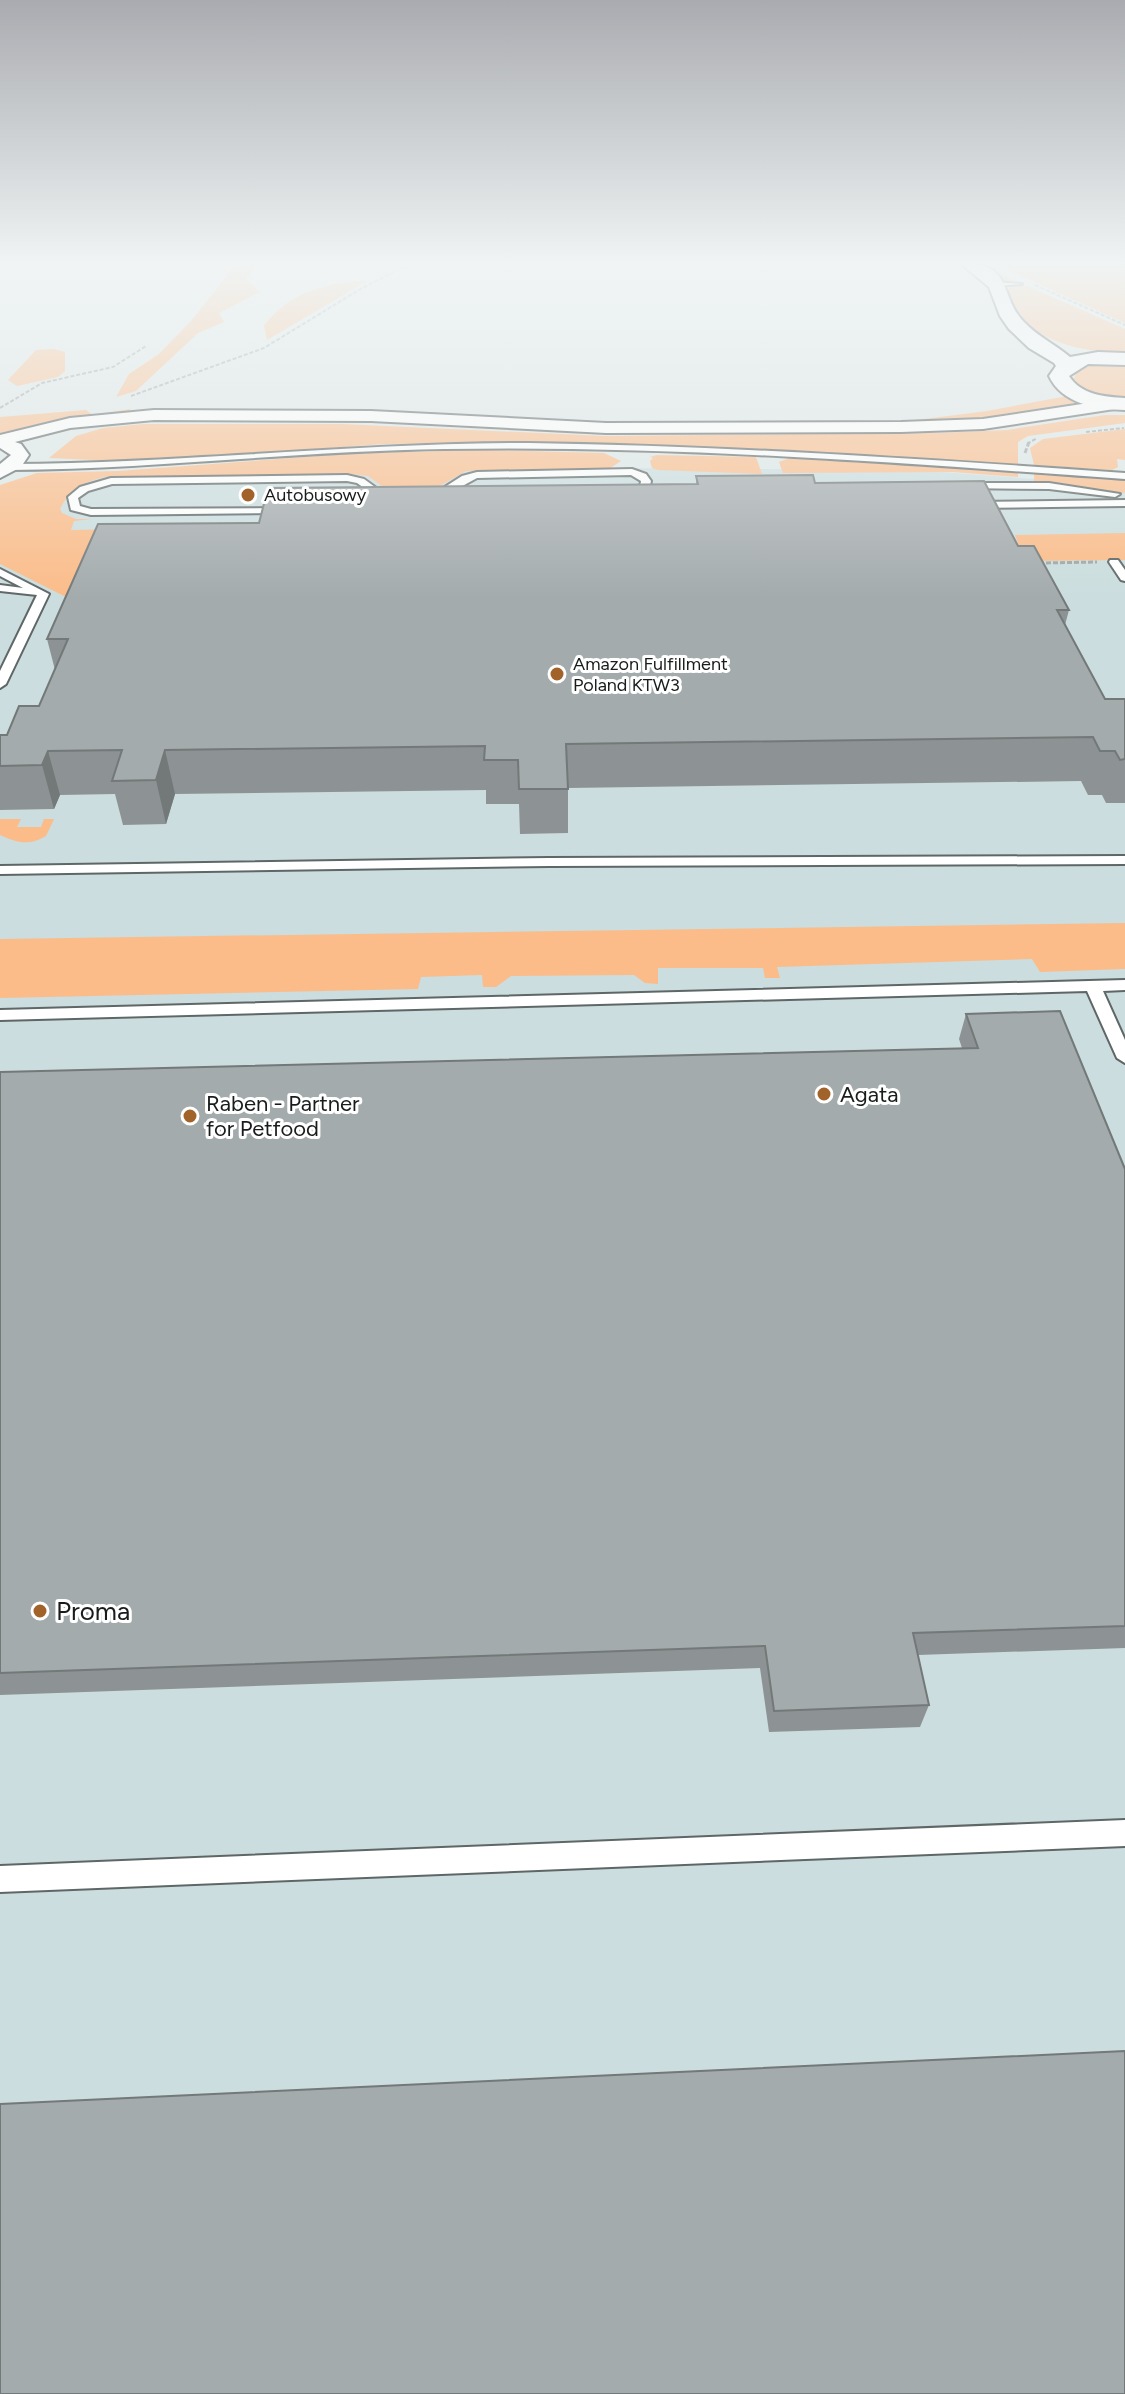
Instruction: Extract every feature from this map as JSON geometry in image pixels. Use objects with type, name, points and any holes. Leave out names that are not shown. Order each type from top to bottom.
[{"type":"street","points":[[1054,394],[1062,375]]},
{"type":"street","points":[[858,425],[961,412],[1054,394],[1120,404]]},
{"type":"street","points":[[7,455],[38,437],[108,419],[291,415],[606,428],[983,424],[1120,404]]},
{"type":"lane","points":[[7,455],[91,467],[425,447],[634,450],[770,453],[1125,476]]},
{"type":"lane","points":[[632,472],[634,450]]},
{"type":"lane","points":[[770,453],[774,469]]},
{"type":"lane","points":[[446,508],[418,506],[465,478],[632,472],[643,476],[645,488],[619,504]]},
{"type":"lane","points":[[597,487],[617,473]]},
{"type":"lane","points":[[509,488],[531,474]]},
{"type":"lane","points":[[539,488],[560,474]]},
{"type":"lane","points":[[569,488],[590,474]]},
{"type":"lane","points":[[478,489],[502,475]]},
{"type":"lane","points":[[302,509],[91,512],[75,508],[73,497],[84,489],[111,481],[347,478],[360,481],[394,506],[376,509]]},
{"type":"lane","points":[[943,486],[1049,486],[1125,497]]},
{"type":"lane","points":[[1080,490],[1085,504]]},
{"type":"lane","points":[[962,505],[1125,503]]},
{"type":"lane","points":[[1114,562],[1125,578]]},
{"type":"lane","points":[[0,572],[43,594]]},
{"type":"lane","points":[[0,588],[43,594]]},
{"type":"lane","points":[[0,684],[43,594]]},
{"type":"lane","points":[[0,870],[549,862],[1125,860]]},
{"type":"lane","points":[[0,1015],[1125,985]]},
{"type":"lane","points":[[1093,986],[1125,1058]]},
{"type":"lane","points":[[0,1879],[1125,1833]]},
{"type":"path","points":[[0,408],[32,388],[85,375]]},
{"type":"path","points":[[126,399],[192,375]]},
{"type":"path","points":[[1030,563],[1114,562]]},
{"type":"shaded area","points":[[13,375],[61,375],[17,386],[8,380]]},
{"type":"shaded area","points":[[129,375],[153,375],[136,391],[116,397]]},
{"type":"shaded area","points":[[1075,375],[1125,375],[1125,400],[1088,392],[1073,381]]},
{"type":"shaded area","points":[[1067,396],[1091,403],[974,421],[893,423],[987,411]]},
{"type":"shaded area","points":[[130,409],[129,413],[0,437],[0,417],[86,410],[93,415]]},
{"type":"shaded area","points":[[1105,415],[1125,415],[1125,423],[1028,436],[1018,442],[1018,465],[816,452],[504,443],[385,444],[139,462],[49,458],[76,436],[103,428],[143,424],[341,424],[605,436],[936,433],[1007,430]]},
{"type":"shaded area","points":[[1125,429],[1125,460],[1117,459],[1118,467],[1112,470],[1034,465],[1030,448],[1043,439]]},
{"type":"shaded area","points":[[486,450],[604,453],[621,461],[609,469],[466,471],[422,496],[386,489],[368,476],[351,474],[105,477],[73,491],[60,509],[62,513],[76,519],[91,519],[74,521],[71,530],[131,529],[70,599],[0,564],[0,485],[37,473],[119,471],[358,453]]},
{"type":"shaded area","points":[[650,457],[756,457],[762,474],[658,470],[652,468],[650,461],[653,458]]},
{"type":"shaded area","points":[[790,458],[1018,472],[1018,477],[952,472],[783,473],[779,462]]},
{"type":"shaded area","points":[[610,468],[914,470],[1034,479],[1125,491],[1125,2394],[0,2394],[0,543],[91,474]]},
{"type":"shaded area","points":[[1034,473],[1125,480],[1125,493],[1034,482]]},
{"type":"shaded area","points":[[1125,533],[1125,560],[1018,561],[997,543],[1018,543],[1015,535]]},
{"type":"shaded area","points":[[0,819],[21,819],[17,827],[41,827],[44,819],[54,819],[46,836],[23,842],[0,835]]},
{"type":"shaded area","points":[[1125,923],[1125,969],[1040,972],[1032,959],[777,967],[780,978],[765,978],[763,968],[658,968],[658,984],[645,983],[634,975],[511,976],[496,987],[483,987],[482,975],[421,977],[418,989],[0,998],[0,939]]},
{"type":"building","name":"Amazon Fulfillment Poland KTW3","points":[[813,475],[815,483],[984,481],[1018,546],[1034,546],[1069,610],[1057,610],[1105,699],[1125,699],[1125,759],[1120,760],[1115,751],[1100,751],[1093,737],[566,744],[568,789],[519,789],[518,760],[484,760],[485,746],[165,750],[156,780],[112,781],[122,750],[48,751],[42,765],[0,766],[0,735],[7,735],[19,706],[39,706],[68,639],[47,639],[98,524],[259,523],[268,488],[698,484],[696,476]]},
{"type":"building","points":[[1060,1011],[1125,1169],[1125,1626],[913,1633],[929,1705],[774,1711],[765,1646],[0,1673],[0,1072],[978,1048],[966,1014]]},
{"type":"building","points":[[1125,2051],[1125,2394],[0,2394],[0,2104]]},
{"type":"place","name":"Autobusowy","points":[[248,495]]},
{"type":"place","name":"Amazon Fulfillment Poland KTW3","points":[[557,674]]},
{"type":"place","name":"Agata","points":[[824,1094]]},
{"type":"place","name":"Raben - Partner for Petfood","points":[[190,1116]]},
{"type":"place","name":"Proma","points":[[40,1611]]}]
